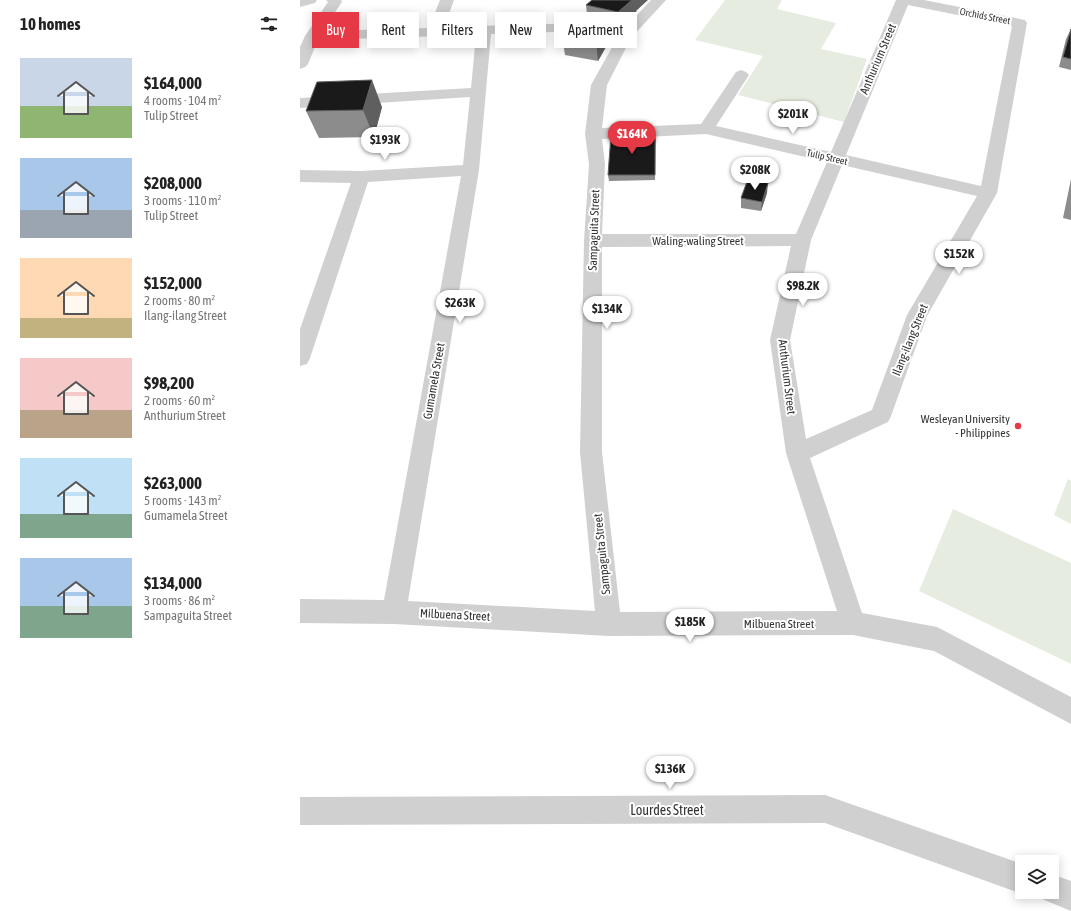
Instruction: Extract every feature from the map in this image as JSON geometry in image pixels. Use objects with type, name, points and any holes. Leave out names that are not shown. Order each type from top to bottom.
[{"type":"street","points":[[328,12],[335,2],[333,0]]},
{"type":"street","points":[[442,12],[447,0]]},
{"type":"street","name":"Sampaguita Street","points":[[637,23],[659,0]]},
{"type":"street","name":"Orchids Street","points":[[903,0],[1020,23]]},
{"type":"street","name":"Anthurium Street","points":[[853,623],[797,453],[780,340],[802,240],[903,0]]},
{"type":"street","name":"Ilang-ilang Street","points":[[797,453],[880,416],[917,315],[988,193],[1020,23]]},
{"type":"street","points":[[487,31],[554,28]]},
{"type":"street","points":[[359,34],[427,32]]},
{"type":"street","points":[[300,64],[312,36]]},
{"type":"street","name":"Gumamela Street","points":[[394,612],[471,170],[482,48]]},
{"type":"street","name":"Sampaguita Street","points":[[609,624],[591,452],[593,241],[597,164],[593,134],[599,85],[619,48]]},
{"type":"street","points":[[706,129],[741,75]]},
{"type":"street","points":[[300,103],[478,92]]},
{"type":"street","name":"Tulip Street","points":[[593,134],[706,129],[988,193]]},
{"type":"street","points":[[300,176],[361,177],[471,170]]},
{"type":"street","points":[[300,358],[361,177]]},
{"type":"street","name":"Waling-waling Street","points":[[593,241],[802,240]]},
{"type":"street","name":"Milbuena Street","points":[[300,611],[394,612],[609,624],[853,623],[938,639],[1071,711]]},
{"type":"street","name":"Lourdes Street","points":[[300,811],[825,809],[1015,877]]},
{"type":"street","points":[[1059,892],[1071,896]]},
{"type":"shaded area","points":[[725,0],[782,0],[777,9],[836,23],[821,49],[867,59],[844,122],[738,95],[763,56],[695,40]]},
{"type":"shaded area","points":[[1068,479],[1071,481],[1071,524],[1054,515]]},
{"type":"shaded area","points":[[953,509],[1071,563],[1071,664],[919,591]]},
{"type":"building","points":[[592,0],[632,0],[618,12],[586,5]]},
{"type":"building","points":[[1071,29],[1071,59],[1063,57]]},
{"type":"building","points":[[372,80],[363,110],[306,111],[317,82]]},
{"type":"building","points":[[655,133],[655,175],[608,175],[611,135]]},
{"type":"building","points":[[748,179],[768,183],[762,202],[741,198]]},
{"type":"place","name":"Wesleyan University - Philippines","points":[[1018,426]]}]
